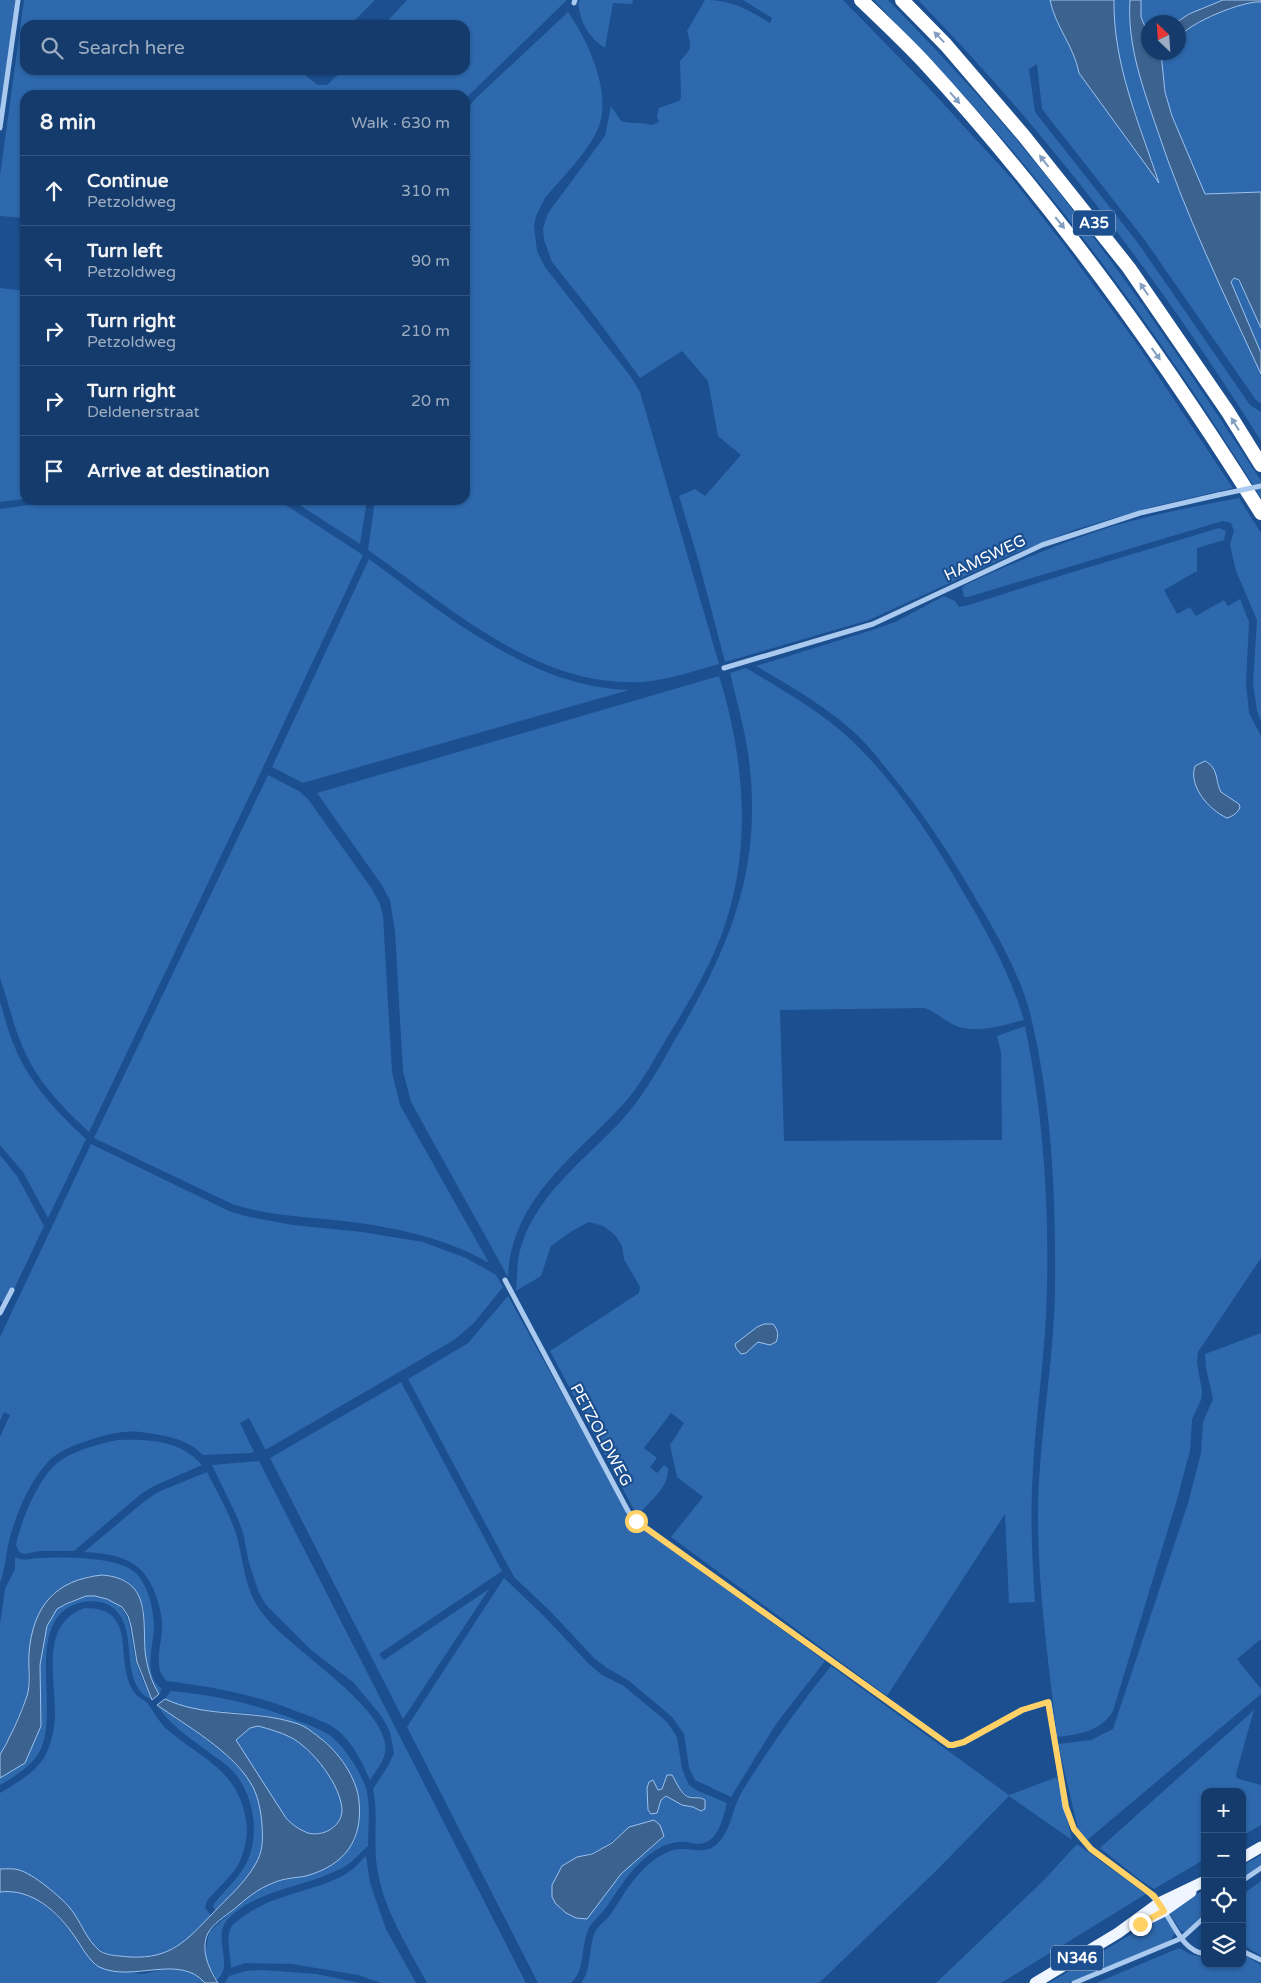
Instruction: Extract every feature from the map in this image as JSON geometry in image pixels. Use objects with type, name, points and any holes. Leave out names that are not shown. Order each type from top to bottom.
[{"type":"highway","name":"A35","points":[[861,0],[922,61],[1012,163],[1080,248],[1204,422],[1261,513]]},
{"type":"highway","name":"A35","points":[[902,0],[946,45],[1024,136],[1130,268],[1228,412],[1261,465]]},
{"type":"main road","points":[[1246,1856],[1261,1847]]},
{"type":"main road","name":"N346","points":[[1035,1983],[1201,1883]]},
{"type":"street","points":[[0,128],[18,0]]},
{"type":"street","name":"HAMSWEG","points":[[724,668],[873,624],[1003,561],[1042,545],[1140,513],[1261,486]]},
{"type":"street","name":"PETZOLDWEG","points":[[505,1280],[623,1502],[636,1521],[949,1745],[964,1742],[1031,1706],[1048,1702],[1066,1807],[1074,1829],[1091,1849],[1145,1889],[1162,1907],[1182,1938],[1193,1950],[1201,1953]]},
{"type":"street","points":[[0,1314],[12,1290]]},
{"type":"street","points":[[1246,1878],[1261,1868]]},
{"type":"street","points":[[1074,1983],[1182,1938],[1201,1921]]},
{"type":"street","points":[[1246,1954],[1261,1960]]},
{"type":"shaded area","points":[[0,0],[17,0],[0,122]]},
{"type":"shaded area","points":[[24,0],[375,0],[355,20],[21,20]]},
{"type":"shaded area","points":[[407,0],[567,0],[470,94],[470,90],[20,90],[20,218],[0,216],[0,176],[20,29],[20,75],[305,75],[318,85],[327,85],[338,75],[470,75],[470,20],[389,20]]},
{"type":"shaded area","points":[[580,0],[633,0],[632,4],[613,3],[605,48],[586,29],[579,10],[578,3]]},
{"type":"shaded area","points":[[705,0],[715,0],[739,6],[770,23],[772,18],[743,0],[843,0],[928,87],[1014,181],[1135,341],[1233,488],[1152,507],[1077,529],[1013,554],[869,620],[725,662],[679,496],[695,489],[705,496],[741,455],[718,436],[708,381],[682,351],[640,378],[552,262],[544,240],[543,228],[548,213],[605,136],[611,106],[621,121],[652,125],[659,122],[657,116],[659,108],[679,101],[681,98],[680,61],[690,48],[687,31]]},
{"type":"shaded area","points":[[874,0],[888,0],[937,51],[1016,139],[1082,222],[1144,307],[1261,481],[1261,498],[1174,363],[1079,233],[1012,150]]},
{"type":"shaded area","points":[[918,0],[1050,0],[1056,19],[1077,63],[1079,73],[1158,181],[1124,80],[1115,36],[1114,0],[1130,0],[1129,15],[1135,57],[1144,90],[1188,213],[1261,374],[1261,404],[1256,400],[1144,239],[1042,109],[1037,64],[1029,69],[1035,112],[1138,243],[1250,405],[1261,412],[1261,441],[1184,324],[1101,211],[1013,103]]},
{"type":"shaded area","points":[[1050,0],[1114,0],[1115,24],[1123,70],[1136,116],[1159,183],[1079,73],[1077,63],[1056,19]]},
{"type":"shaded area","points":[[1130,0],[1141,0],[1141,60],[1162,60],[1165,92],[1172,116],[1205,194],[1261,192],[1261,328],[1239,280],[1234,278],[1231,282],[1261,353],[1261,374],[1206,253],[1168,161],[1137,66],[1130,17]]},
{"type":"shaded area","points":[[1141,0],[1223,0],[1186,16],[1141,15]]},
{"type":"shaded area","points":[[1223,0],[1261,0],[1261,2],[1253,2],[1204,19],[1186,31],[1186,16]]},
{"type":"shaded area","points":[[1248,2],[1261,2],[1261,192],[1205,194],[1172,116],[1165,92],[1162,60],[1186,60],[1186,29],[1226,9]]},
{"type":"shaded area","points":[[568,12],[583,38],[596,69],[601,85],[601,117],[597,131],[587,148],[545,198],[536,216],[534,226],[537,251],[545,267],[631,377],[640,392],[719,664],[681,675],[642,682],[603,680],[566,672],[530,658],[496,639],[462,618],[368,550],[374,505],[470,505],[470,106]]},
{"type":"shaded area","points":[[1234,278],[1240,283],[1261,328],[1261,353],[1232,287],[1231,282]]},
{"type":"shaded area","points":[[0,288],[20,290],[20,500],[0,502]]},
{"type":"shaded area","points":[[1239,498],[1261,533],[1261,721],[1257,711],[1253,683],[1257,620],[1236,571],[1230,545],[1234,531],[1231,523],[1223,521],[964,597],[962,588],[965,585],[1075,539],[1144,518]]},
{"type":"shaded area","points":[[29,505],[286,505],[363,555],[89,1132],[51,1093],[29,1060],[16,1031],[0,978],[0,509]]},
{"type":"shaded area","points":[[300,505],[366,505],[360,544]]},
{"type":"shaded area","points":[[1219,528],[1226,531],[1224,540],[1197,548],[1197,571],[1164,590],[1177,614],[1190,607],[1196,616],[1224,600],[1228,606],[1240,599],[1249,622],[1246,683],[1249,713],[1261,736],[1261,1258],[1198,1352],[1197,1363],[1202,1391],[1201,1400],[1192,1419],[1190,1451],[1113,1711],[1096,1728],[1057,1737],[1047,1655],[1038,1545],[1041,1460],[1054,1317],[1055,1220],[1044,1084],[1031,1017],[1021,985],[990,923],[944,847],[901,786],[854,732],[807,697],[756,666],[895,622],[944,596],[955,601],[959,607],[969,605]]},
{"type":"shaded area","points":[[369,559],[459,624],[524,662],[558,676],[593,686],[629,690],[303,783],[272,767]]},
{"type":"shaded area","points":[[746,668],[800,701],[838,728],[882,772],[925,830],[989,937],[1005,969],[1024,1020],[989,1028],[971,1029],[954,1025],[924,1008],[780,1010],[784,1141],[1002,1140],[1001,1052],[997,1036],[1025,1026],[1031,1058],[1044,1157],[1047,1223],[1045,1335],[1032,1486],[1035,1602],[1009,1603],[1005,1514],[887,1696],[671,1537],[703,1497],[677,1477],[670,1445],[684,1423],[671,1413],[644,1448],[657,1458],[650,1467],[657,1473],[664,1465],[668,1468],[666,1482],[639,1514],[633,1508],[550,1351],[639,1293],[640,1287],[624,1259],[622,1246],[615,1235],[603,1226],[589,1222],[572,1231],[551,1246],[541,1276],[516,1291],[518,1261],[524,1239],[533,1219],[559,1184],[621,1121],[647,1087],[701,993],[730,928],[741,896],[748,862],[752,791],[748,753],[730,673]],"holes":[[[764,1324],[772,1324],[776,1328],[776,1342],[758,1342],[750,1347],[735,1344],[757,1327]]]},
{"type":"shaded area","points":[[719,676],[735,740],[742,806],[738,872],[721,936],[698,986],[639,1084],[627,1100],[569,1159],[534,1200],[521,1223],[512,1248],[508,1277],[411,1102],[403,1071],[395,932],[390,900],[381,884],[317,793]]},
{"type":"shaded area","points":[[1205,761],[1213,767],[1221,792],[1239,804],[1238,811],[1227,818],[1213,809],[1197,789],[1194,774],[1195,766]]},
{"type":"shaded area","points":[[268,775],[299,791],[308,799],[372,889],[380,904],[383,916],[392,1072],[400,1105],[489,1263],[450,1245],[410,1232],[368,1224],[290,1216],[232,1204],[94,1138]]},
{"type":"shaded area","points":[[0,1002],[9,1032],[29,1075],[56,1109],[86,1139],[48,1218],[23,1172],[0,1145]]},
{"type":"shaded area","points":[[91,1144],[229,1211],[293,1225],[362,1232],[423,1242],[466,1258],[496,1275],[503,1287],[473,1324],[454,1340],[267,1449],[265,1449],[249,1418],[240,1423],[254,1452],[250,1453],[203,1455],[197,1449],[174,1438],[140,1432],[120,1432],[100,1437],[60,1452],[41,1470],[25,1496],[11,1534],[0,1583],[0,1437],[10,1415],[4,1412],[0,1421],[0,1337]]},
{"type":"shaded area","points":[[0,1155],[17,1176],[44,1226],[7,1304],[0,1301]]},
{"type":"shaded area","points":[[508,1296],[626,1510],[636,1524],[825,1661],[776,1724],[731,1797],[695,1780],[689,1768],[684,1734],[672,1717],[628,1680],[594,1658],[550,1611],[514,1577],[408,1379],[468,1343]]},
{"type":"shaded area","points":[[764,1324],[773,1324],[775,1326],[778,1335],[776,1342],[770,1345],[758,1342],[746,1353],[741,1354],[735,1344],[757,1327]]},
{"type":"shaded area","points":[[1261,1333],[1261,1639],[1237,1659],[1261,1689],[1261,1694],[1086,1841],[1079,1833],[1058,1744],[1091,1740],[1113,1729],[1188,1503],[1201,1453],[1203,1422],[1213,1399],[1205,1354]]},
{"type":"shaded area","points":[[401,1382],[502,1571],[379,1654],[384,1660],[489,1589],[403,1719],[270,1458]]},
{"type":"shaded area","points":[[117,1440],[152,1441],[174,1446],[184,1450],[202,1465],[154,1486],[141,1494],[74,1551],[40,1551],[24,1554],[19,1552],[16,1545],[30,1503],[41,1482],[54,1466],[75,1452]]},
{"type":"shaded area","points":[[259,1461],[526,1983],[427,1983],[395,1923],[378,1876],[373,1789],[394,1753],[390,1732],[382,1717],[354,1683],[311,1650],[266,1605],[259,1593],[238,1519],[212,1465]]},
{"type":"shaded area","points":[[207,1472],[233,1526],[249,1589],[258,1607],[288,1640],[355,1697],[372,1717],[383,1735],[384,1757],[370,1780],[352,1746],[336,1729],[323,1722],[285,1707],[252,1697],[218,1689],[167,1681],[160,1670],[159,1664],[162,1630],[161,1616],[150,1582],[136,1566],[127,1560],[108,1554],[84,1552],[158,1492]]},
{"type":"shaded area","points":[[15,1557],[25,1560],[36,1558],[91,1559],[118,1564],[129,1568],[137,1574],[148,1592],[152,1607],[154,1628],[151,1669],[156,1683],[162,1689],[159,1694],[149,1671],[145,1652],[144,1609],[137,1593],[127,1581],[112,1576],[89,1576],[75,1581],[53,1593],[29,1652],[28,1693],[10,1737],[0,1754],[0,1624],[5,1589],[15,1569]]},
{"type":"shaded area","points":[[102,1575],[118,1578],[129,1584],[136,1591],[141,1601],[147,1663],[159,1694],[152,1700],[137,1662],[128,1616],[122,1607],[107,1599],[95,1596],[86,1596],[66,1604],[57,1609],[47,1626],[40,1665],[41,1726],[25,1763],[0,1778],[0,1755],[27,1696],[31,1636],[41,1609],[59,1589],[86,1578]]},
{"type":"shaded area","points":[[504,1578],[544,1616],[589,1664],[602,1675],[624,1686],[667,1722],[677,1737],[682,1769],[689,1785],[696,1790],[727,1803],[724,1816],[715,1835],[705,1843],[682,1842],[666,1845],[649,1855],[639,1864],[590,1926],[579,1971],[571,1983],[538,1983],[407,1727]],"holes":[[[667,1775],[672,1775],[683,1792],[689,1796],[700,1797],[701,1811],[682,1805],[666,1796],[661,1800],[657,1813],[648,1810],[647,1788],[653,1781],[658,1790],[662,1789]],[[629,1827],[659,1841],[621,1874],[587,1918],[576,1918],[560,1909],[577,1857],[605,1846]]]},
{"type":"shaded area","points":[[86,1596],[101,1597],[113,1601],[126,1615],[137,1665],[152,1700],[141,1692],[133,1678],[127,1632],[124,1622],[118,1613],[106,1604],[90,1601],[79,1603],[62,1613],[52,1628],[47,1646],[47,1713],[45,1734],[40,1751],[28,1766],[0,1785],[0,1778],[25,1762],[41,1726],[40,1665],[50,1618],[57,1609]]},
{"type":"shaded area","points":[[85,1608],[102,1610],[113,1617],[119,1626],[125,1666],[134,1692],[148,1704],[166,1728],[216,1766],[234,1787],[245,1815],[247,1833],[239,1863],[207,1901],[205,1908],[211,1915],[179,1946],[156,1955],[145,1957],[121,1956],[101,1950],[91,1941],[71,1909],[54,1894],[24,1872],[0,1869],[0,1793],[32,1772],[46,1754],[51,1739],[55,1713],[53,1653],[56,1638],[61,1626],[71,1615]]},
{"type":"shaded area","points":[[831,1666],[1009,1795],[1057,1777],[1072,1840],[1009,1796],[938,1869],[819,1983],[581,1983],[587,1972],[595,1932],[610,1915],[632,1882],[643,1869],[664,1854],[680,1849],[704,1850],[717,1844],[726,1832],[739,1797],[753,1774],[785,1726]]},
{"type":"shaded area","points":[[171,1691],[204,1695],[251,1705],[283,1715],[324,1732],[337,1742],[352,1761],[368,1795],[368,1846],[353,1861],[342,1868],[328,1875],[253,1901],[228,1919],[222,1931],[223,1971],[217,1980],[206,1960],[209,1932],[253,1892],[275,1882],[306,1876],[355,1840],[359,1818],[357,1796],[350,1775],[338,1757],[292,1724],[256,1714],[210,1711],[180,1705],[165,1699]]},
{"type":"shaded area","points":[[165,1699],[207,1711],[266,1717],[296,1723],[327,1743],[340,1758],[355,1783],[359,1801],[358,1828],[349,1849],[341,1858],[320,1871],[306,1876],[281,1880],[262,1888],[216,1923],[210,1930],[206,1939],[205,1953],[218,1983],[205,1983],[194,1974],[182,1970],[126,1972],[112,1971],[99,1967],[89,1958],[61,1919],[43,1904],[23,1894],[0,1892],[0,1869],[14,1869],[25,1872],[66,1903],[95,1947],[100,1951],[107,1954],[144,1957],[167,1951],[186,1940],[246,1878],[258,1860],[262,1841],[260,1808],[253,1787],[232,1760],[195,1730],[157,1705]],"holes":[[[258,1726],[299,1742],[324,1769],[337,1790],[341,1801],[341,1817],[335,1826],[325,1832],[314,1834],[296,1827],[286,1818],[236,1740],[250,1728]]]},
{"type":"shaded area","points":[[157,1705],[233,1761],[251,1783],[259,1802],[262,1834],[258,1859],[243,1883],[216,1910],[213,1908],[214,1904],[240,1874],[252,1847],[254,1824],[249,1800],[245,1789],[233,1771],[175,1726]]},
{"type":"shaded area","points":[[1254,1710],[1236,1777],[1261,1785],[1261,1825],[1246,1834],[1246,1788],[1201,1788],[1201,1861],[1154,1889],[1100,1848]]},
{"type":"shaded area","points":[[258,1726],[290,1737],[298,1742],[324,1768],[341,1801],[341,1817],[335,1826],[325,1832],[314,1834],[296,1827],[286,1818],[235,1740],[250,1728]]},
{"type":"shaded area","points":[[667,1775],[672,1775],[686,1796],[705,1800],[705,1809],[701,1811],[682,1805],[666,1796],[661,1800],[657,1813],[651,1814],[648,1810],[647,1788],[649,1782],[653,1780],[658,1790],[662,1789]]},
{"type":"shaded area","points":[[654,1820],[660,1825],[664,1836],[621,1874],[587,1919],[576,1918],[566,1913],[556,1904],[552,1897],[552,1885],[562,1866],[577,1857],[592,1854],[612,1843],[629,1827]]},
{"type":"shaded area","points":[[1077,1844],[1146,1894],[1001,1983],[936,1983],[1044,1880]]},
{"type":"shaded area","points":[[1261,1855],[1261,1865],[1246,1876],[1246,1864]]},
{"type":"shaded area","points":[[366,1856],[370,1883],[386,1929],[416,1983],[381,1983],[358,1975],[292,1964],[245,1963],[231,1968],[229,1934],[236,1922],[265,1904],[319,1886],[346,1874]]},
{"type":"shaded area","points":[[1261,1881],[1261,1956],[1246,1947],[1246,1892]]},
{"type":"shaded area","points":[[0,1892],[22,1894],[32,1897],[41,1903],[66,1925],[84,1951],[89,1955],[140,1974],[162,1970],[188,1972],[205,1983],[0,1983]]},
{"type":"shaded area","points":[[1201,1892],[1201,1919],[1191,1929],[1184,1932],[1180,1930],[1169,1912]]},
{"type":"shaded area","points":[[1164,1915],[1175,1933],[1170,1941],[1068,1983],[1049,1983]]},
{"type":"shaded area","points":[[1179,1948],[1201,1957],[1201,1968],[1246,1968],[1246,1956],[1261,1965],[1261,1983],[1096,1983]]},
{"type":"shaded area","points":[[262,1970],[316,1974],[360,1983],[225,1983],[229,1976],[246,1971]]},
{"type":"route","points":[[636,1521],[949,1745],[964,1742],[1022,1710],[1048,1702],[1066,1807],[1074,1829],[1080,1839],[1091,1849],[1154,1896],[1164,1911],[1140,1924]]}]
